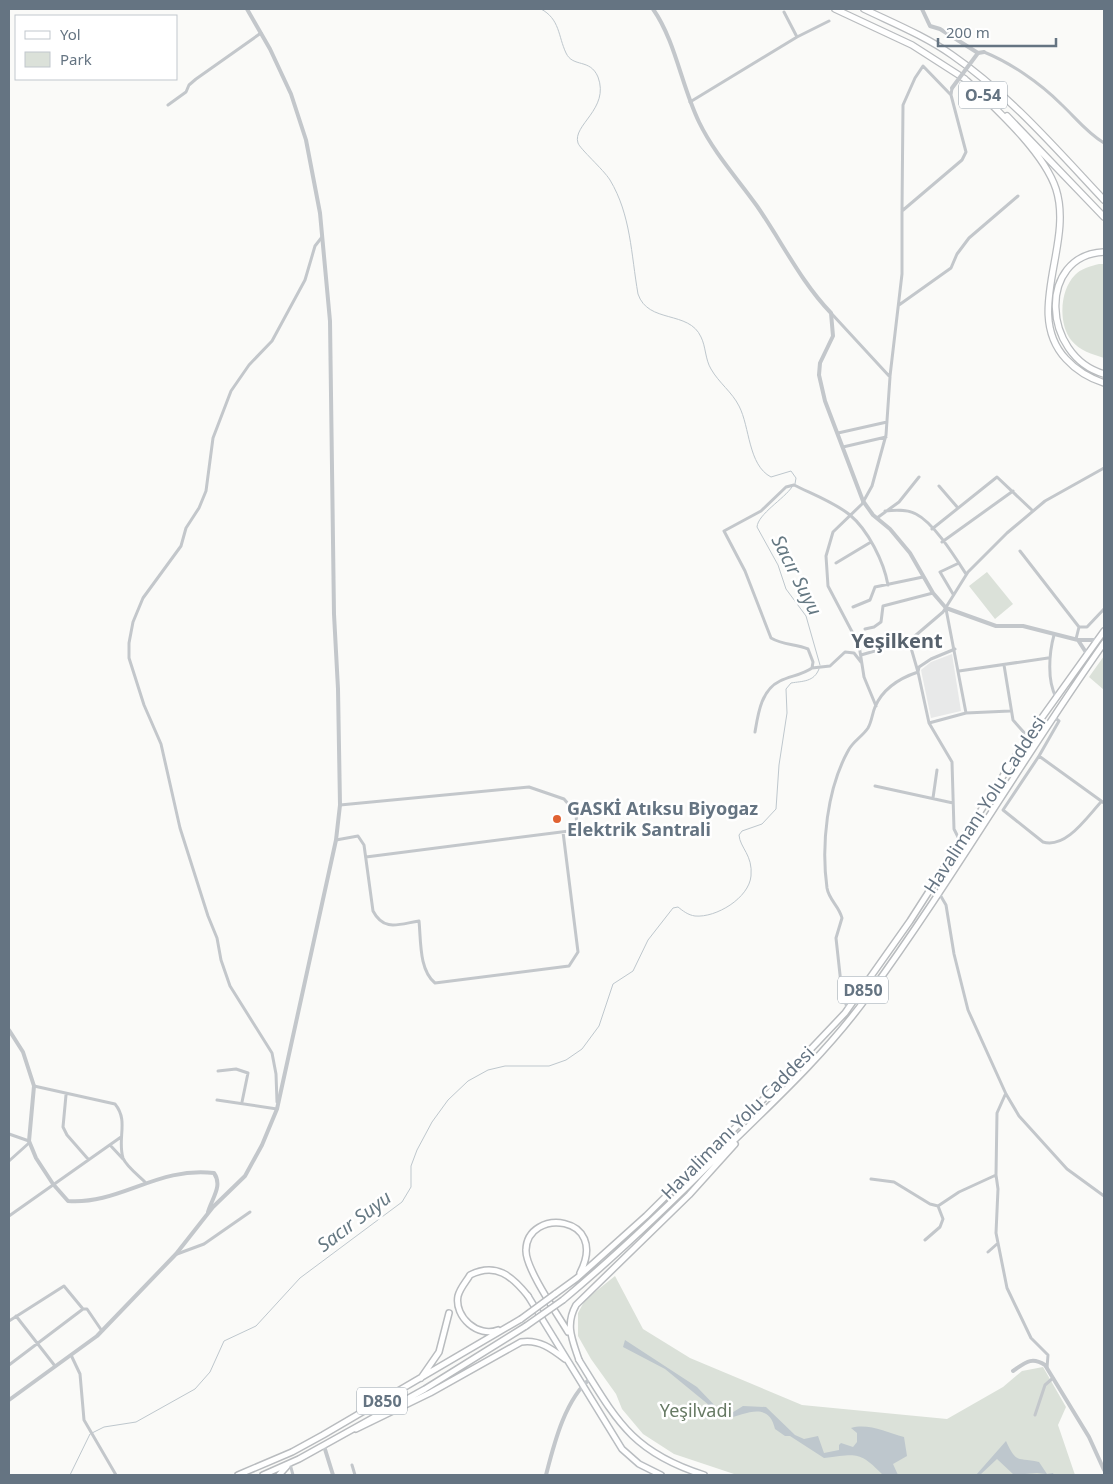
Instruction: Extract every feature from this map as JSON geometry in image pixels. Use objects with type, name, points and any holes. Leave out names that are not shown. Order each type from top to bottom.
[{"type":"highway","name":"O-54","points":[[835,9],[912,45],[967,80],[1017,125],[1104,217]]},
{"type":"highway","name":"O-54","points":[[864,9],[951,54],[974,71],[1025,117],[1104,200]]},
{"type":"highway","points":[[967,80],[1032,150],[1047,169],[1056,188],[1061,209],[1061,232],[1049,295],[1049,325],[1057,347],[1071,365],[1082,373],[1104,383]]},
{"type":"highway","points":[[1025,117],[1104,196]]},
{"type":"highway","points":[[1104,252],[1088,255],[1078,260],[1068,270],[1055,297],[1054,310],[1060,334],[1069,351],[1086,366],[1104,374]]},
{"type":"main road","name":"Havalimanı Yolu Caddesi","points":[[238,1475],[292,1452],[419,1380],[521,1319],[577,1278],[646,1216],[755,1108],[848,1010],[898,939],[1028,737],[1104,631]]},
{"type":"main road","name":"Havalimanı Yolu Caddesi","points":[[266,1475],[324,1446],[460,1369],[526,1326],[563,1300],[602,1268],[681,1195],[806,1068],[866,998],[939,892],[1053,716],[1104,643]]},
{"type":"main road","points":[[570,1335],[569,1323],[576,1304],[689,1195],[723,1159],[747,1129]]},
{"type":"main road","points":[[577,1278],[586,1259],[587,1250],[581,1232],[575,1227],[561,1222],[545,1224],[528,1241],[526,1250],[530,1268],[570,1335],[579,1360],[590,1378],[620,1424],[636,1442],[662,1458],[704,1475]]},
{"type":"main road","points":[[508,1327],[495,1332],[485,1332],[468,1324],[460,1311],[458,1302],[462,1287],[470,1275],[490,1269],[504,1272],[528,1296],[622,1449],[639,1464],[661,1475]]},
{"type":"main road","points":[[419,1380],[439,1352],[448,1313]]},
{"type":"main road","points":[[346,1432],[363,1427],[430,1393],[521,1342],[536,1342],[545,1345],[565,1359]]},
{"type":"main road","points":[[279,1475],[290,1464]]},
{"type":"street","points":[[9,1400],[102,1331],[176,1254],[206,1215],[245,1176],[262,1145],[277,1107],[311,961],[336,840],[340,805],[339,698],[334,614],[330,321],[322,236],[306,140],[291,94],[247,9]]},
{"type":"street","points":[[653,9],[663,23],[690,102],[714,150],[757,206],[818,299],[890,377]]},
{"type":"street","points":[[922,9],[930,26],[940,29],[978,53],[984,52],[1003,60],[1054,97],[1088,134],[1104,143]]},
{"type":"street","points":[[784,12],[797,37]]},
{"type":"street","points":[[690,102],[797,37],[829,21]]},
{"type":"street","points":[[168,105],[179,99],[196,79],[261,33]]},
{"type":"street","points":[[902,211],[962,160],[966,152],[951,95],[952,88],[978,53]]},
{"type":"street","points":[[876,706],[864,678],[859,645],[828,586],[826,556],[833,532],[838,524],[851,515],[863,501],[872,486],[886,437],[890,377],[902,274],[904,105],[915,78],[923,66],[951,95]]},
{"type":"street","points":[[898,306],[951,268],[957,254],[969,238],[1018,196]]},
{"type":"street","points":[[277,1107],[276,1074],[272,1052],[268,1043],[252,1024],[230,986],[221,960],[217,938],[208,916],[180,828],[161,744],[144,705],[129,658],[129,643],[133,622],[143,598],[180,546],[186,528],[199,508],[206,491],[213,438],[231,392],[249,365],[272,341],[305,280],[315,246],[322,236]]},
{"type":"street","points":[[831,313],[833,336],[820,363],[819,375],[825,401],[863,501],[910,553],[933,593],[946,608],[966,713]]},
{"type":"street","points":[[838,433],[887,422]]},
{"type":"street","points":[[843,447],[886,437]]},
{"type":"street","points":[[861,655],[909,641],[946,608],[966,574],[992,546],[1045,501],[1095,471],[1104,468]]},
{"type":"street","points":[[877,518],[899,502],[920,477]]},
{"type":"street","points":[[932,528],[997,477],[1013,490],[1032,512]]},
{"type":"street","points":[[814,669],[808,650],[799,646],[781,644],[771,638],[745,571],[724,531],[761,512],[792,485],[851,515],[871,542],[884,566],[888,585]]},
{"type":"street","points":[[938,486],[958,508]]},
{"type":"street","points":[[942,542],[1013,490]]},
{"type":"street","points":[[885,511],[898,510],[916,513],[932,528],[966,574]]},
{"type":"street","points":[[836,563],[871,542]]},
{"type":"street","points":[[1020,551],[1079,626],[1087,627],[1104,609]]},
{"type":"street","points":[[954,594],[940,572],[959,563]]},
{"type":"street","points":[[853,606],[870,600],[875,587],[923,577]]},
{"type":"street","points":[[865,629],[874,627],[881,622],[883,606],[933,593]]},
{"type":"street","points":[[946,608],[996,626],[1023,626],[1054,636],[1077,640],[1096,640]]},
{"type":"street","points":[[1079,626],[1077,640],[1087,654]]},
{"type":"street","points":[[1054,636],[1048,658],[1052,668],[1051,688],[1056,697]]},
{"type":"street","points":[[909,641],[929,723],[952,762],[954,829],[961,842]]},
{"type":"street","points":[[848,1010],[842,993],[836,938],[842,918],[830,901],[827,888],[826,816],[836,776],[849,749],[869,725],[876,706],[895,681],[918,672],[919,668],[926,662],[955,649]]},
{"type":"street","points":[[755,732],[759,706],[778,682],[814,669],[830,666],[845,652],[854,653],[862,663]]},
{"type":"street","points":[[959,671],[1048,658]]},
{"type":"street","points":[[1004,665],[1010,710],[1015,724],[1028,737]]},
{"type":"street","points":[[929,723],[966,713],[1010,710]]},
{"type":"street","points":[[1040,756],[1102,802],[1072,833],[1063,840],[1049,844],[1043,842],[1003,810],[1040,756],[1059,721],[1053,716]]},
{"type":"street","points":[[933,798],[937,770]]},
{"type":"street","points":[[875,786],[953,803]]},
{"type":"street","points":[[340,805],[529,787],[564,799],[576,813],[577,830],[366,857]]},
{"type":"street","points":[[336,840],[358,836],[364,845],[373,911],[382,924],[390,925],[419,921],[428,976],[436,983],[569,966],[578,952],[562,832]]},
{"type":"street","points":[[939,892],[946,905],[954,954],[968,1010],[1006,1094],[1019,1116],[1067,1169],[1104,1196]]},
{"type":"street","points":[[9,1030],[23,1052],[34,1086],[29,1142],[36,1158],[53,1184],[68,1201],[82,1202],[104,1198],[145,1182],[174,1174],[214,1172],[218,1178],[218,1187],[206,1215]]},
{"type":"street","points":[[218,1071],[236,1069],[248,1073],[242,1102]]},
{"type":"street","points":[[34,1086],[115,1104],[124,1119],[122,1137],[124,1160]]},
{"type":"street","points":[[66,1094],[63,1126],[67,1135],[88,1159]]},
{"type":"street","points":[[1006,1094],[997,1113],[998,1244],[1007,1288],[1032,1338],[1048,1355],[1047,1368]]},
{"type":"street","points":[[217,1100],[277,1107]]},
{"type":"street","points":[[9,1134],[29,1142]]},
{"type":"street","points":[[9,1216],[122,1137]]},
{"type":"street","points":[[9,1160],[29,1142]]},
{"type":"street","points":[[110,1144],[145,1182]]},
{"type":"street","points":[[871,1179],[894,1182],[930,1204],[938,1206],[959,1192],[996,1175]]},
{"type":"street","points":[[925,1240],[940,1227],[943,1219],[938,1206]]},
{"type":"street","points":[[176,1254],[204,1244],[250,1212]]},
{"type":"street","points":[[988,1252],[998,1244]]},
{"type":"street","points":[[9,1321],[64,1286],[83,1309],[87,1310],[102,1331]]},
{"type":"street","points":[[9,1365],[83,1309]]},
{"type":"street","points":[[16,1316],[55,1366]]},
{"type":"street","points":[[71,1355],[79,1371],[82,1411],[88,1428],[116,1475]]},
{"type":"street","points":[[1013,1372],[1030,1360],[1036,1359],[1047,1368],[1089,1437],[1104,1470]]},
{"type":"street","points":[[546,1475],[566,1414],[582,1385],[590,1378]]},
{"type":"street","points":[[1035,1415],[1045,1385],[1053,1378]]},
{"type":"street","points":[[324,1446],[333,1475]]},
{"type":"street","points":[[290,1464],[294,1475]]},
{"type":"street","points":[[262,1465],[266,1475]]},
{"type":"street","points":[[352,1465],[355,1475]]},
{"type":"shaded area","points":[[952,654],[961,711],[931,718],[921,670],[931,662]]},
{"type":"shaded area","points":[[625,1340],[697,1387],[721,1412],[730,1414],[743,1406],[766,1407],[795,1435],[804,1439],[818,1436],[824,1453],[839,1450],[841,1443],[853,1447],[857,1442],[857,1433],[851,1428],[877,1429],[904,1437],[907,1456],[893,1464],[898,1475],[883,1475],[863,1458],[857,1456],[824,1458],[790,1436],[785,1436],[775,1429],[772,1420],[762,1412],[726,1419],[665,1369],[623,1347]]},
{"type":"shaded area","points":[[1006,1441],[1016,1457],[1039,1462],[1047,1474],[1053,1473],[1054,1475],[1037,1473],[1014,1475],[997,1459],[980,1475],[976,1475]]},
{"type":"green space","points":[[1104,264],[1104,358],[1086,352],[1071,340],[1064,325],[1062,307],[1066,289],[1075,275],[1080,271]]},
{"type":"green space","points":[[987,572],[1013,604],[995,619],[969,586]]},
{"type":"green space","points":[[1104,656],[1104,690],[1089,677]]},
{"type":"green space","name":"Yeşilvadi","points":[[615,1276],[643,1329],[690,1358],[802,1405],[947,1419],[1003,1387],[1022,1371],[1043,1367],[1066,1407],[1058,1425],[1075,1475],[737,1475],[674,1454],[643,1434],[622,1409],[616,1394],[591,1359],[578,1336],[578,1313],[585,1300]]},
{"type":"waterway","name":"Sacır Suyu","points":[[541,9],[552,18],[558,28],[563,47],[569,58],[591,67],[598,77],[599,98],[580,130],[578,143],[607,175],[617,193],[629,235],[638,294],[650,310],[688,323],[695,329],[703,341],[711,369],[739,406],[750,445],[758,464],[771,477],[791,471],[796,478],[795,484]]},
{"type":"waterway","name":"Sacır Suyu","points":[[792,487],[766,512],[758,522],[757,527],[778,565],[786,589],[806,616],[820,665]]},
{"type":"waterway","name":"Sacır Suyu","points":[[70,1475],[90,1434],[104,1427],[136,1422],[195,1389],[210,1372],[224,1341],[256,1326],[300,1278],[402,1202],[411,1187],[411,1166],[432,1122],[448,1100],[468,1081],[488,1070],[505,1066],[549,1066],[566,1060],[582,1049],[599,1026],[613,984],[633,971],[648,940],[673,908],[678,907],[686,913],[703,916],[721,910],[738,899],[749,884],[751,876],[750,863],[739,835],[742,831],[762,824],[776,809],[779,765],[787,713],[786,689],[791,683],[811,679],[819,669]]},
{"type":"place","name":"GASKİ Atıksu Biyogaz Elektrik Santrali","points":[[557,819]]},
{"type":"district","name":"Yeşilkent","points":[[897,641]]}]
